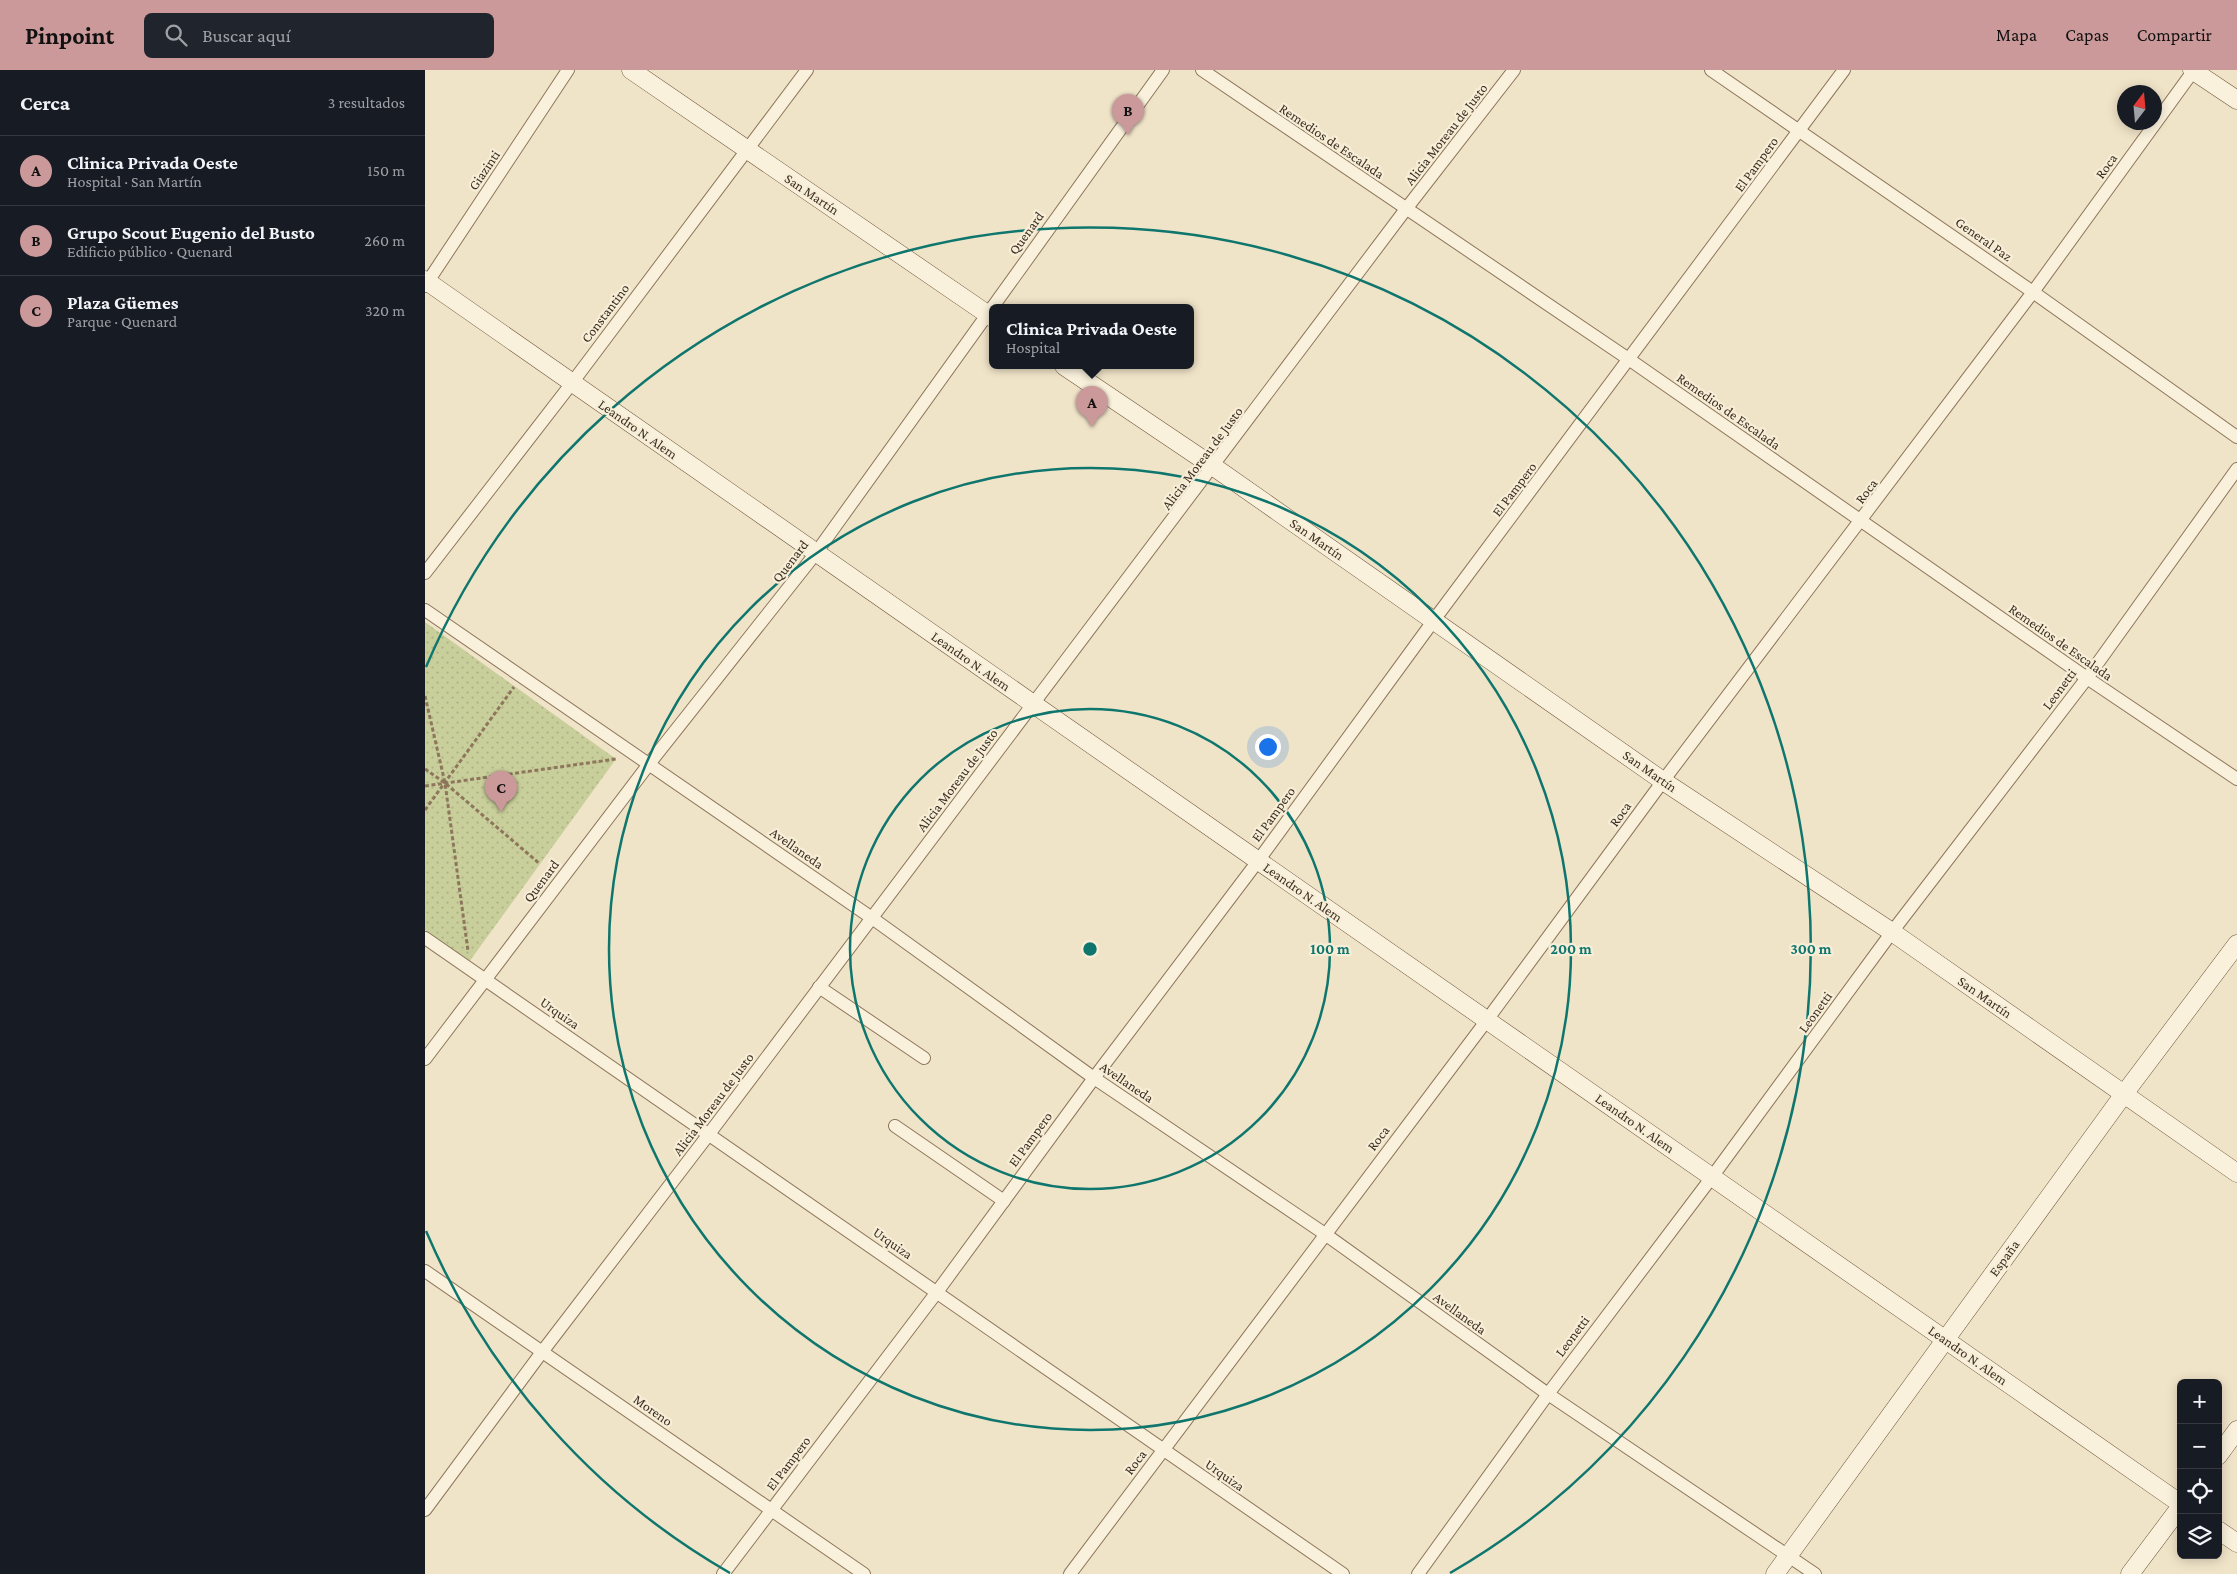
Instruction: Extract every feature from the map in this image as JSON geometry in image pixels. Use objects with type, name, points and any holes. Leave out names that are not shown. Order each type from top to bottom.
[{"type":"main road","name":"San Martín","points":[[631,70],[989,315]]},
{"type":"main road","points":[[2194,70],[2237,100]]},
{"type":"main road","name":"Leandro N. Alem","points":[[426,283],[2177,1502]]},
{"type":"main road","name":"San Martín","points":[[1068,369],[1214,467],[1663,781],[1892,932],[2237,1173]]},
{"type":"main road","name":"España","points":[[1775,1574],[1945,1339],[2237,944]]},
{"type":"main road","points":[[2222,1451],[2237,1430]]},
{"type":"main road","points":[[2130,1574],[2177,1510]]},
{"type":"main road","points":[[2222,1533],[2237,1543]]},
{"type":"street","name":"Giazinti","points":[[426,283],[568,70]]},
{"type":"street","name":"Constantino","points":[[425,573],[572,383],[807,70]]},
{"type":"street","name":"Quenard","points":[[998,304],[1163,70]]},
{"type":"street","name":"Remedios de Escalada","points":[[1202,70],[1630,360],[2087,678],[2237,779]]},
{"type":"street","name":"Alicia Moreau de Justo","points":[[425,1510],[542,1352],[1214,467],[1406,210],[1515,70]]},
{"type":"street","name":"General Paz","points":[[1711,70],[2033,292],[2237,437]]},
{"type":"street","name":"El Pampero","points":[[723,1574],[937,1292],[1094,1078],[1258,861],[1434,620],[1845,70]]},
{"type":"street","name":"Roca","points":[[1070,1574],[1487,1020],[1663,781],[1862,522],[2033,292],[2194,70]]},
{"type":"street","name":"Quenard","points":[[425,1059],[649,764],[816,553],[989,317]]},
{"type":"street","name":"Leonetti","points":[[1418,1574],[1547,1394],[1712,1177],[1892,932],[2087,678],[2237,469]]},
{"type":"street","name":"Avellaneda","points":[[425,610],[872,918],[1094,1078],[1325,1234],[1547,1394],[1815,1574]]},
{"type":"street","name":"Urquiza","points":[[425,938],[1343,1574]]},
{"type":"street","points":[[819,987],[924,1058]]},
{"type":"street","points":[[895,1126],[1004,1201]]},
{"type":"street","name":"Moreno","points":[[425,1271],[864,1574]]},
{"type":"path","points":[[425,810],[514,686]]},
{"type":"path","points":[[425,696],[445,783],[468,953]]},
{"type":"path","points":[[425,786],[616,759]]},
{"type":"path","points":[[425,769],[445,783],[540,864]]},
{"type":"green space","points":[[425,622],[616,759],[469,962],[425,930]]},
{"type":"place","name":"Grupo Scout Eugenio del Busto","points":[[1128,135]]},
{"type":"place","name":"Clinica Privada Oeste","points":[[1092,427]]},
{"type":"place","name":"Plaza Güemes","points":[[501,812]]}]
